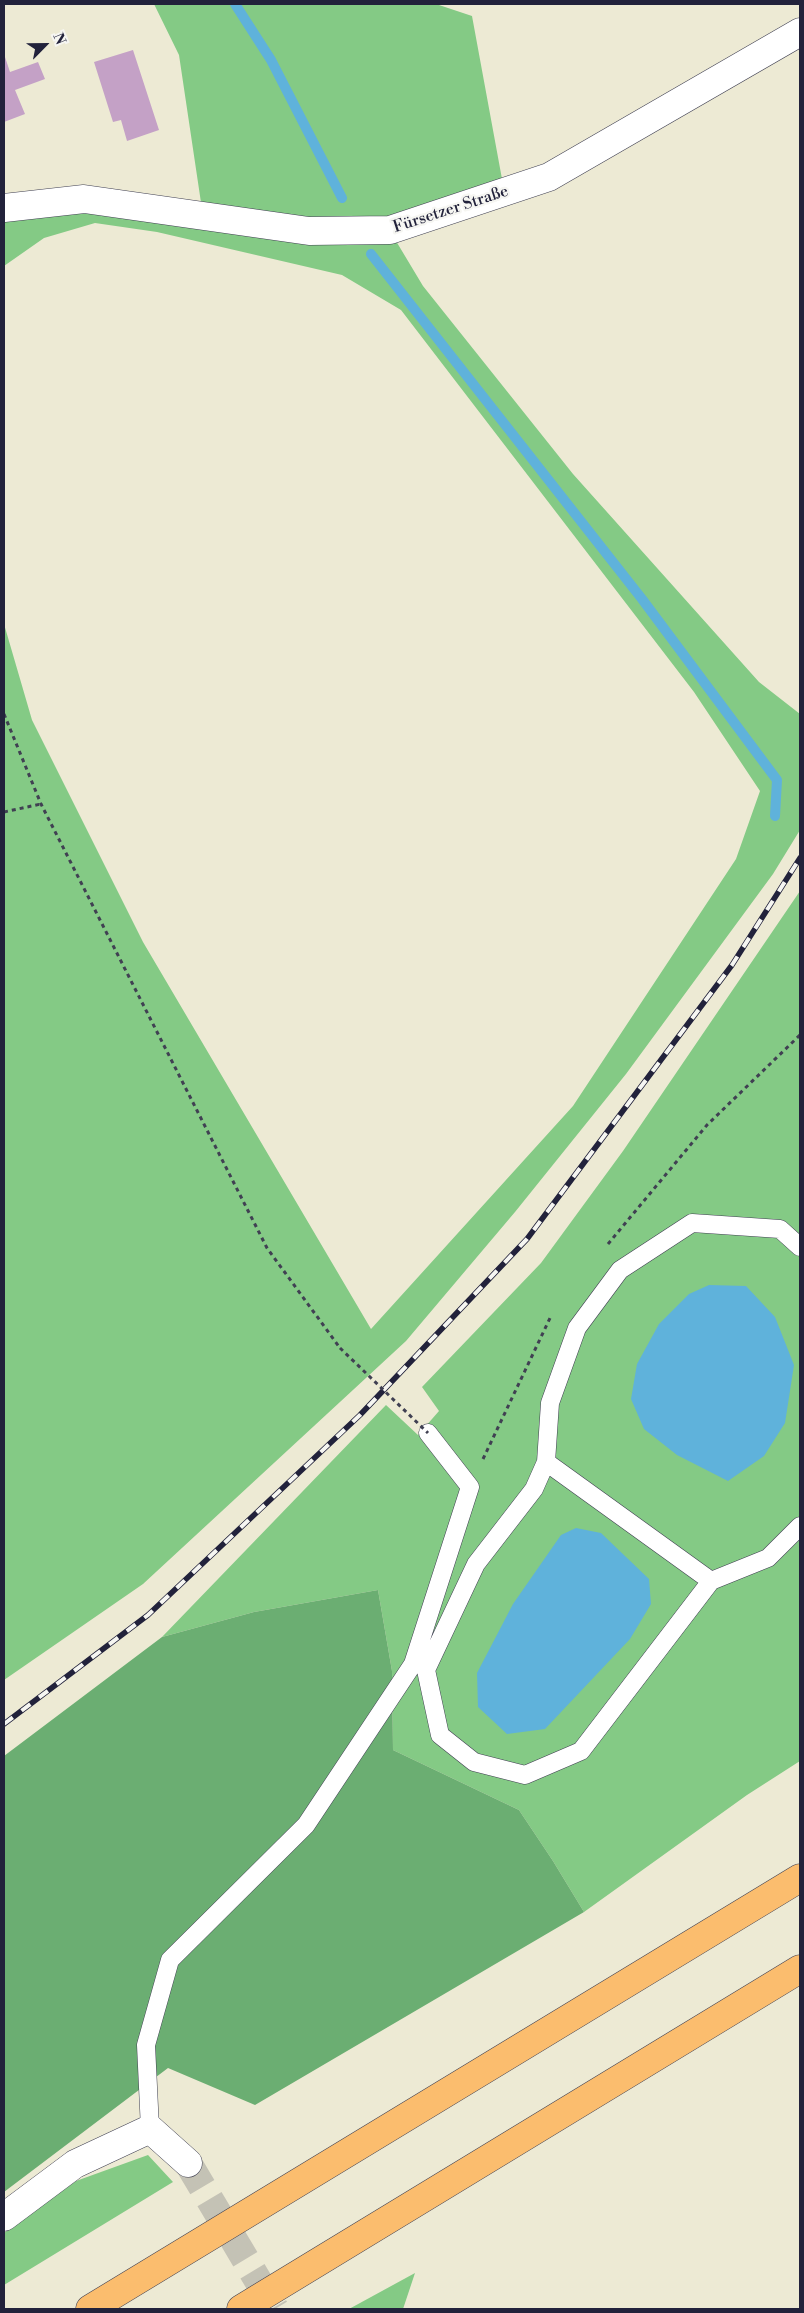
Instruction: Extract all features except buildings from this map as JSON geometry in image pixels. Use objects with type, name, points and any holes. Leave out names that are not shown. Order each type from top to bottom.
[{"type":"highway","points":[[90,2309],[800,1878]]},
{"type":"highway","points":[[241,2309],[800,1969]]},
{"type":"street","name":"Fürsetzer Straße","points":[[4,208],[84,199],[310,231],[390,230],[549,178],[800,32]]},
{"type":"street","points":[[4,2217],[75,2164],[150,2128],[188,2163]]},
{"type":"lane","points":[[150,2128],[146,2045],[170,1960],[306,1825],[419,1667],[476,1564],[534,1489],[546,1462],[550,1403],[577,1328],[620,1270],[692,1223],[780,1229],[800,1247]]},
{"type":"lane","points":[[428,1433],[470,1487],[419,1667],[440,1735],[474,1762],[525,1775],[581,1751],[710,1582],[768,1558],[800,1526]]},
{"type":"lane","points":[[546,1462],[710,1582]]},
{"type":"path","points":[[4,714],[41,804],[267,1248],[340,1348],[428,1433]]},
{"type":"path","points":[[4,812],[41,804]]},
{"type":"green space","points":[[154,4],[436,4],[472,16],[502,179],[390,231],[423,286],[573,474],[759,682],[800,714],[800,830],[773,874],[626,1074],[515,1212],[406,1341],[143,1584],[4,1680],[4,624],[32,720],[143,942],[371,1329],[573,1106],[736,859],[760,791],[694,692],[401,310],[342,275],[157,232],[95,223],[44,238],[4,266],[4,210],[203,216],[179,55]]},
{"type":"green space","points":[[800,891],[800,1761],[747,1795],[584,1912],[519,1810],[393,1750],[392,1671],[378,1590],[254,1612],[162,1637],[386,1405],[418,1435],[439,1411],[422,1387],[541,1263],[623,1151]]},
{"type":"green space","points":[[378,1590],[392,1671],[393,1750],[519,1810],[584,1912],[255,2105],[168,2068],[4,2192],[4,1756],[162,1637],[254,1612]]},
{"type":"green space","points":[[148,2155],[173,2182],[4,2285],[4,2233],[76,2181]]},
{"type":"green space","points":[[415,2273],[403,2309],[349,2309]]},
{"type":"water","points":[[709,1285],[746,1286],[775,1317],[794,1365],[785,1423],[764,1456],[728,1481],[677,1455],[644,1429],[631,1399],[637,1364],[659,1324],[689,1294]]},
{"type":"water","points":[[576,1528],[601,1533],[649,1579],[651,1604],[630,1639],[545,1729],[507,1734],[478,1707],[477,1673],[513,1604],[561,1535]]},
{"type":"waterway","points":[[235,4],[271,60],[342,198]]},
{"type":"waterway","points":[[371,254],[642,599],[777,780],[775,816]]},
{"type":"tunnel","points":[[188,2163],[275,2309]]},
{"type":"railway","points":[[4,1724],[148,1615],[360,1415],[527,1239],[732,965],[800,858]]}]
